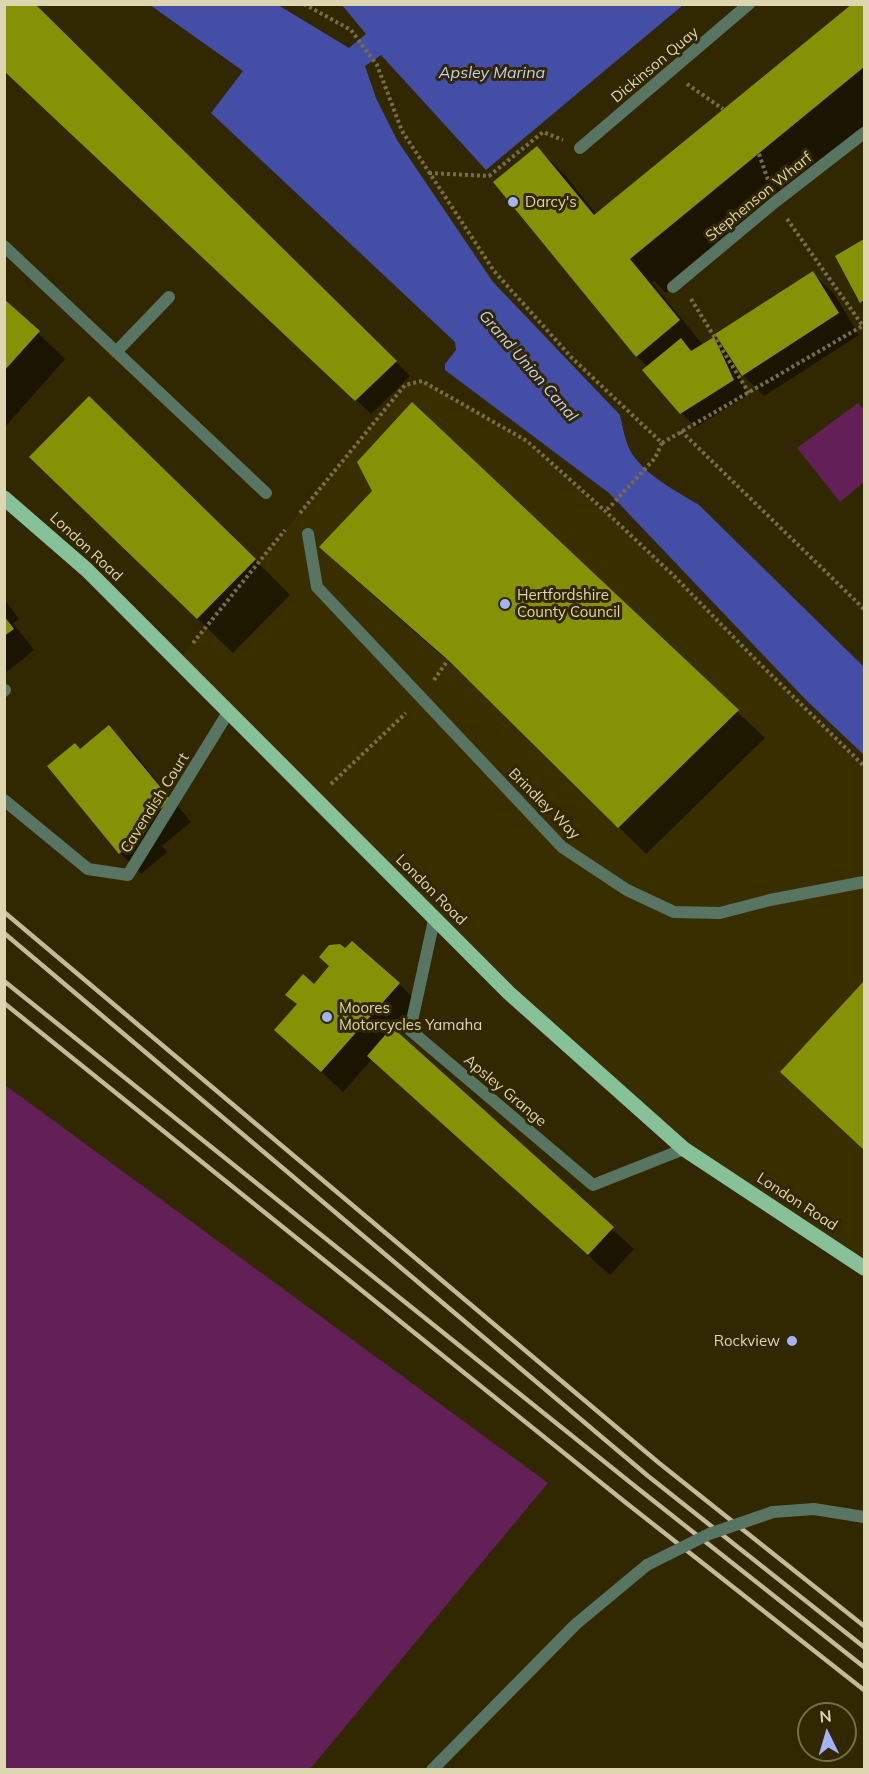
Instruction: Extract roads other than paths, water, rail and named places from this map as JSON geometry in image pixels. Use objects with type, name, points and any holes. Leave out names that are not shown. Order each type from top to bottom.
[{"type":"main road","name":"London Road","points":[[4,498],[87,570],[509,993],[684,1149],[864,1268]]},
{"type":"street","name":"Dickinson Quay","points":[[580,148],[749,4]]},
{"type":"street","name":"Stephenson Wharf","points":[[676,284],[775,202],[864,133]]},
{"type":"street","points":[[4,246],[266,493]]},
{"type":"street","points":[[116,352],[169,297]]},
{"type":"street","name":"Brindley Way","points":[[308,534],[317,587],[562,847],[627,891],[674,912],[720,913],[771,900],[864,882]]},
{"type":"street","name":"Cavendish Court","points":[[4,800],[88,869],[129,875],[229,711]]},
{"type":"street","name":"Apsley Grange","points":[[434,920],[410,1030],[593,1185],[684,1149]]},
{"type":"street","points":[[432,1770],[576,1624],[647,1565],[709,1534],[773,1512],[814,1509],[864,1517]]},
{"type":"water","points":[[150,5],[278,5],[349,48],[366,34],[342,5],[683,5],[486,170],[381,55],[365,66],[376,98],[397,140],[493,282],[620,415],[627,443],[639,463],[668,487],[699,505],[864,667],[864,755],[806,700],[609,493],[445,370],[445,364],[456,350],[455,342],[211,113],[243,71]]},
{"type":"railway","points":[[4,912],[659,1463],[864,1626]]},
{"type":"railway","points":[[4,933],[648,1476],[864,1647]]},
{"type":"railway","points":[[4,981],[864,1667]]},
{"type":"railway","points":[[4,1003],[625,1502],[864,1690]]},
{"type":"place","name":"Darcy's","points":[[513,202]]},
{"type":"place","name":"Hertfordshire County Council","points":[[505,604]]},
{"type":"place","name":"Moores Motorcycles Yamaha","points":[[327,1017]]},
{"type":"place","name":"Rockview","points":[[792,1341]]},
{"type":"water label","name":"Apsley Marina","points":[[492,73]]},
{"type":"water label","name":"Grand Union Canal","points":[[528,366]]}]
